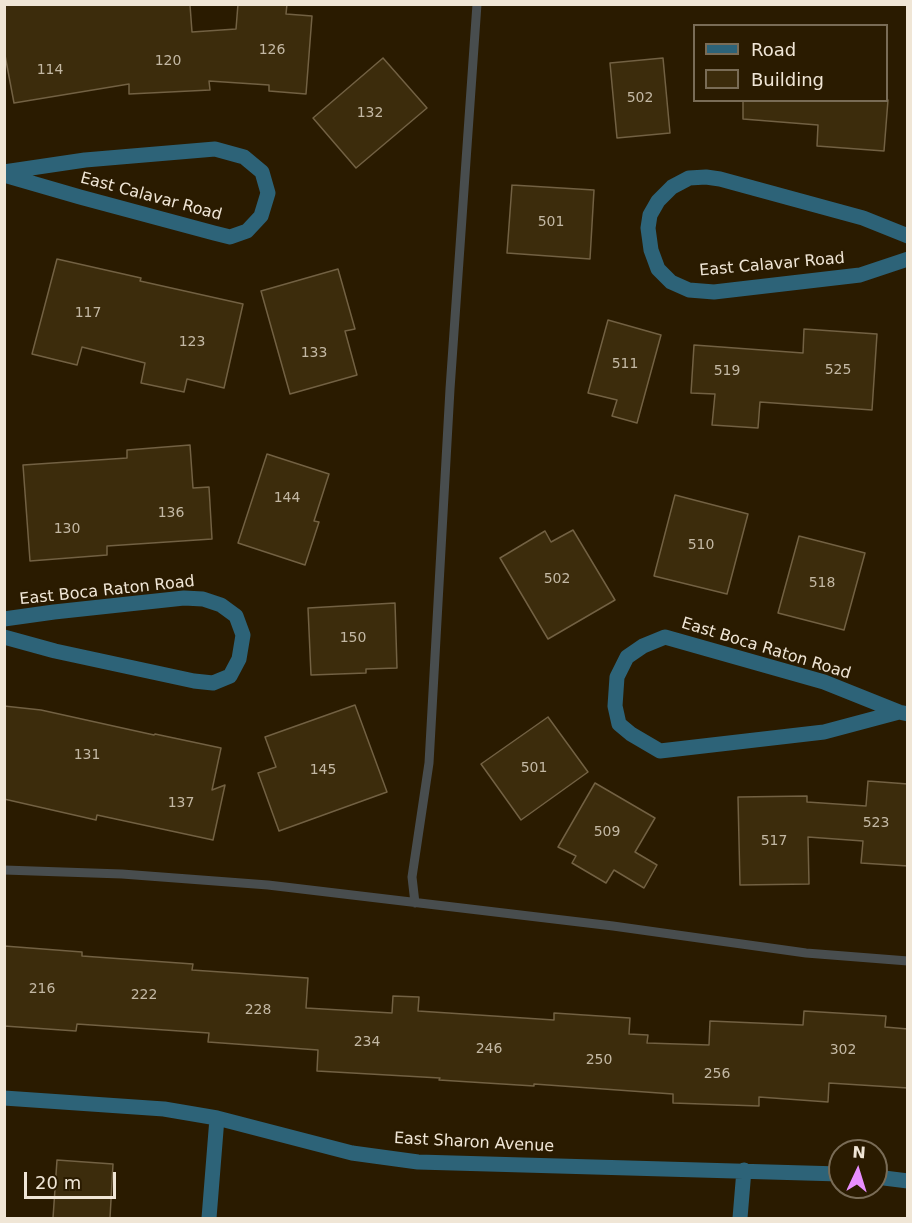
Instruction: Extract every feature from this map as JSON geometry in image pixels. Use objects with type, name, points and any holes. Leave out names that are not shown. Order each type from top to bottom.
[{"type":"street","name":"East Calavar Road","points":[[215,149],[244,157],[262,172],[268,193],[261,216],[247,231],[231,237],[80,197],[4,174],[85,160],[215,149]]},
{"type":"street","name":"East Calavar Road","points":[[908,236],[863,218],[706,177],[689,178],[672,187],[658,201],[648,228],[651,250],[658,268],[671,282],[689,290],[714,292],[860,276],[908,259]]},
{"type":"street","name":"East Boca Raton Road","points":[[4,619],[184,598],[203,599],[221,605],[237,616],[243,635],[239,658],[230,676],[213,683],[194,681],[55,651],[4,637]]},
{"type":"street","name":"East Boca Raton Road","points":[[665,637],[824,682],[903,713],[824,732],[660,751],[619,724],[615,706],[617,677],[627,657],[643,646],[665,637]]},
{"type":"street","name":"East Sharon Avenue","points":[[4,1098],[164,1109],[217,1118],[352,1153],[418,1162],[828,1174]]},
{"type":"street","points":[[209,1218],[217,1118]]},
{"type":"street","points":[[740,1218],[744,1170]]},
{"type":"street","points":[[888,1178],[908,1181]]},
{"type":"building","points":[[4,4],[190,5],[192,32],[236,29],[238,4],[287,4],[286,14],[312,16],[306,94],[269,91],[269,85],[209,81],[210,90],[129,94],[129,84],[14,103],[4,50]]},
{"type":"building","points":[[383,58],[427,108],[356,168],[313,118]]},
{"type":"building","points":[[663,58],[670,133],[617,138],[610,63]]},
{"type":"building","points":[[743,102],[888,102],[884,151],[817,146],[818,125],[743,119]]},
{"type":"building","points":[[512,185],[594,190],[590,259],[507,253]]},
{"type":"building","points":[[57,259],[141,278],[140,281],[243,304],[224,388],[187,379],[184,392],[141,383],[145,363],[82,347],[77,365],[32,354]]},
{"type":"building","points":[[338,269],[355,329],[345,331],[357,375],[290,394],[261,291]]},
{"type":"building","points":[[608,320],[661,335],[637,423],[612,416],[617,400],[588,393]]},
{"type":"building","points":[[804,329],[877,334],[872,410],[760,402],[758,428],[712,425],[715,394],[691,393],[694,345],[803,353]]},
{"type":"building","points":[[190,445],[193,488],[209,487],[212,539],[107,546],[107,555],[30,561],[23,465],[127,458],[127,450]]},
{"type":"building","points":[[267,454],[329,474],[314,521],[319,522],[305,565],[238,543]]},
{"type":"building","points":[[675,495],[748,514],[727,594],[654,576]]},
{"type":"building","points":[[573,530],[615,600],[548,639],[500,558],[545,531],[551,542]]},
{"type":"building","points":[[799,536],[865,553],[844,630],[778,613]]},
{"type":"building","points":[[395,603],[397,668],[366,669],[366,673],[311,675],[308,608]]},
{"type":"building","points":[[355,705],[387,792],[279,831],[258,773],[276,767],[265,737]]},
{"type":"building","points":[[4,706],[41,710],[221,748],[212,790],[225,785],[213,840],[97,815],[96,820],[4,799]]},
{"type":"building","points":[[548,717],[588,772],[521,820],[481,764]]},
{"type":"building","points":[[868,781],[908,784],[908,866],[861,863],[863,841],[808,837],[809,884],[740,885],[738,797],[807,796],[807,802],[866,806]]},
{"type":"building","points":[[595,783],[655,818],[635,852],[657,865],[644,888],[614,870],[606,883],[572,863],[576,856],[558,847]]},
{"type":"building","points":[[4,946],[82,952],[82,956],[193,964],[192,970],[308,978],[306,1008],[392,1013],[393,996],[419,997],[418,1011],[554,1020],[554,1013],[630,1018],[629,1034],[648,1035],[647,1043],[709,1045],[710,1021],[803,1025],[804,1011],[886,1016],[885,1027],[908,1029],[908,1088],[829,1083],[828,1102],[759,1097],[759,1106],[673,1103],[673,1094],[317,1071],[318,1050],[208,1042],[209,1033],[77,1024],[76,1031],[4,1026]]},
{"type":"building","points":[[57,1160],[113,1164],[110,1218],[53,1218]]},
{"type":"waterway","points":[[415,903],[412,877],[429,763],[450,389],[477,4]]},
{"type":"waterway","points":[[4,870],[122,874],[268,885],[613,926],[806,953],[908,961]]}]
